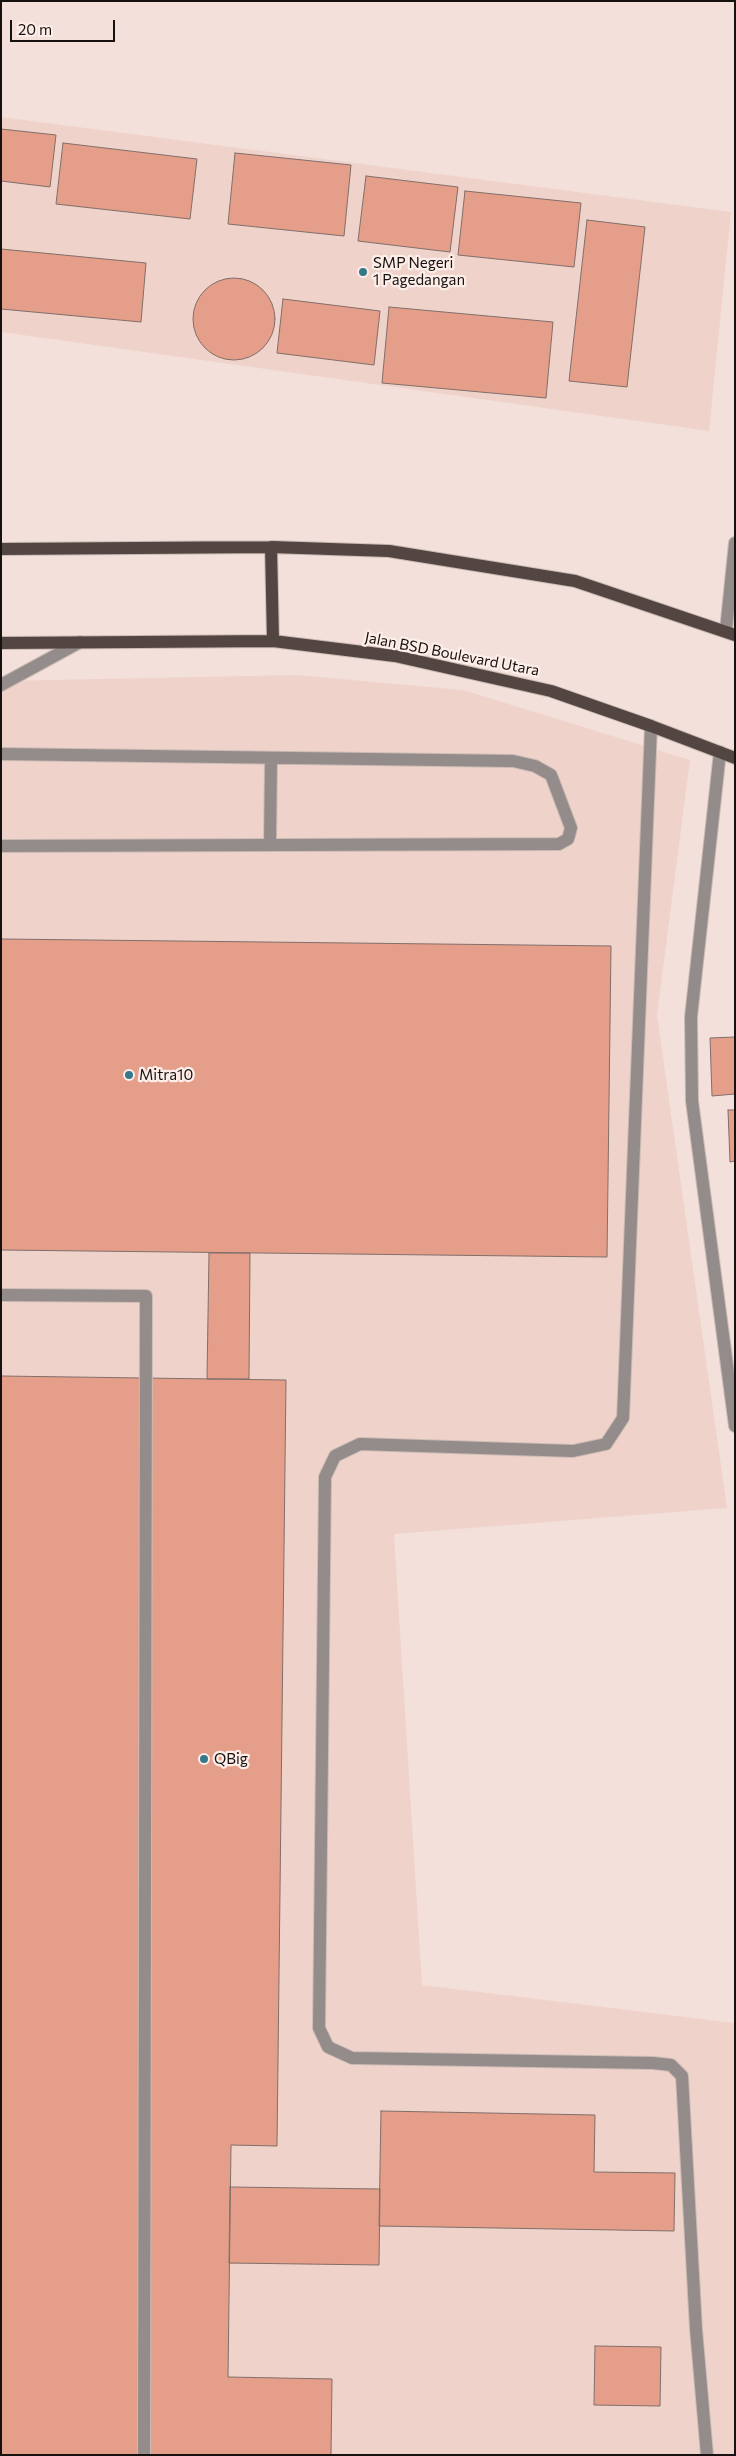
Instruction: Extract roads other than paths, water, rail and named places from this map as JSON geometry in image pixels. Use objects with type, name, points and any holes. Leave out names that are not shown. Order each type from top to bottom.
[{"type":"main road","points":[[271,547],[273,641]]},
{"type":"main road","points":[[1,550],[271,547],[389,551],[575,581],[730,632]]},
{"type":"main road","name":"Jalan BSD Boulevard Utara","points":[[1,643],[273,641],[404,658],[551,691],[652,726],[735,758]]},
{"type":"street","points":[[730,632],[735,543]]},
{"type":"street","points":[[1,684],[80,642]]},
{"type":"street","points":[[652,726],[623,1418],[606,1444],[573,1451],[360,1444],[335,1456],[324,1478],[319,2028],[328,2047],[352,2058],[653,2063],[671,2064],[682,2076],[696,2329],[707,2455]]},
{"type":"street","points":[[720,752],[690,1017],[692,1101],[735,1426]]},
{"type":"street","points":[[1,754],[521,763],[535,766],[551,775],[571,828],[568,839],[559,844],[1,846]]},
{"type":"street","points":[[270,844],[271,759]]},
{"type":"street","points":[[1,1295],[146,1296],[144,2455]]},
{"type":"place","name":"SMP Negeri 1 Pagedangan","points":[[363,272]]},
{"type":"place","name":"Mitra10","points":[[129,1075]]},
{"type":"place","name":"QBig","points":[[204,1759]]}]
